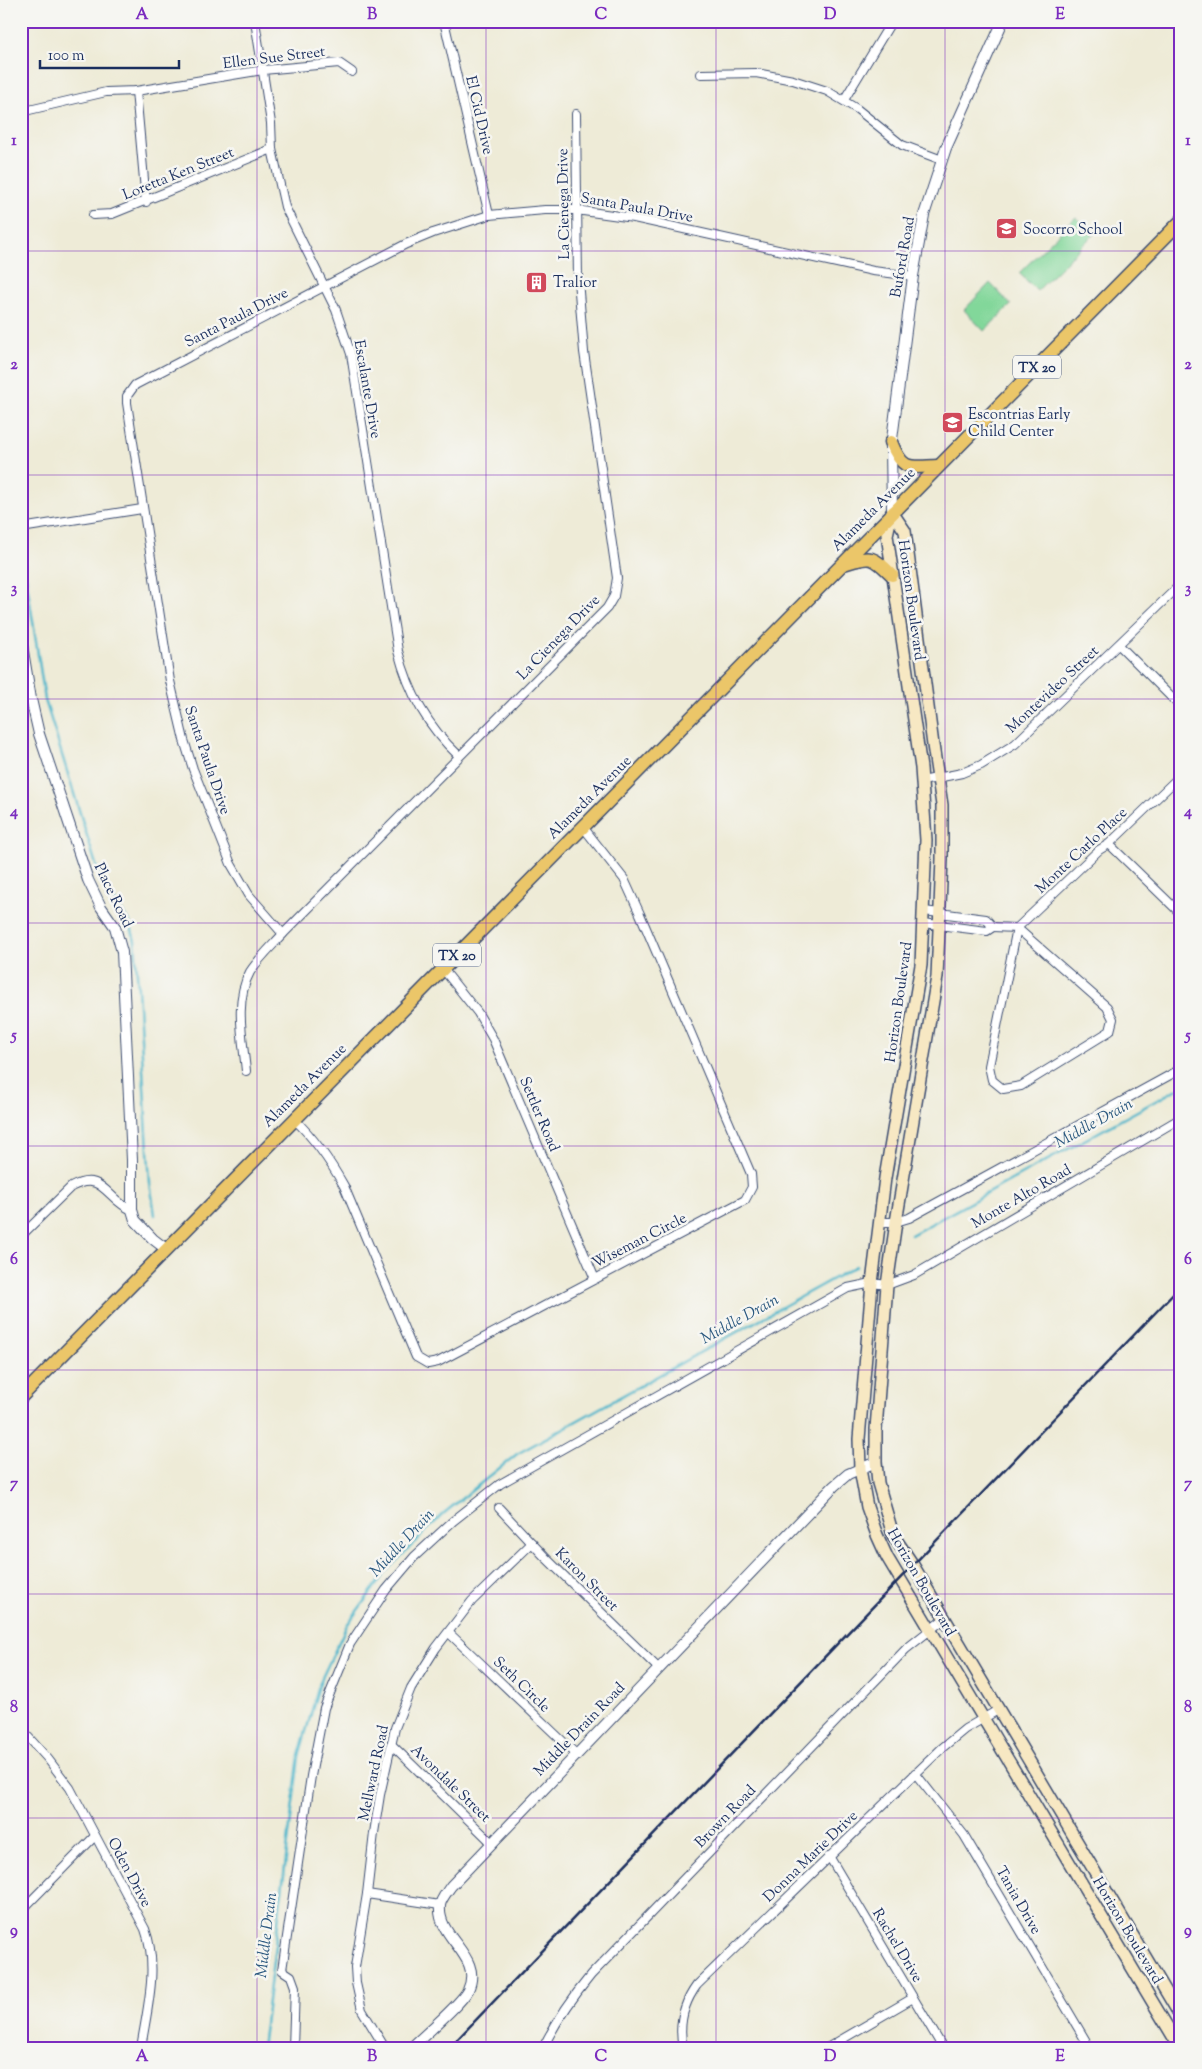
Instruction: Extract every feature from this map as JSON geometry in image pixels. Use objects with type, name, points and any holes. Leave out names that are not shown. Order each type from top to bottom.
[{"type":"main road","name":"Alameda Avenue","points":[[21,1397],[892,512],[1181,222]]},
{"type":"main road","points":[[891,442],[898,459],[906,465],[912,467],[938,466]]},
{"type":"main road","name":"Horizon Boulevard","points":[[892,512],[887,535],[922,780],[926,840],[921,965],[885,1178],[872,1283],[859,1439],[860,1469],[867,1507],[887,1557],[1180,2048]]},
{"type":"main road","name":"Horizon Boulevard","points":[[892,512],[905,531],[942,805],[941,912],[937,977],[887,1285],[876,1429],[878,1484],[893,1535],[913,1565],[1181,2017]]},
{"type":"main road","points":[[841,565],[871,558],[878,560],[892,574]]},
{"type":"street","name":"Escalante Drive","points":[[255,21],[271,123],[272,149],[285,207],[340,322],[355,375],[398,651],[405,677],[423,715],[435,731],[459,756]]},
{"type":"street","name":"El Cid Drive","points":[[444,21],[488,215]]},
{"type":"street","name":"Buford Road","points":[[892,512],[891,442],[913,276],[924,215],[942,160],[960,115],[1003,21]]},
{"type":"street","points":[[844,100],[890,24]]},
{"type":"street","name":"Ellen Sue Street","points":[[21,110],[25,111],[106,92],[136,91],[263,70],[339,63],[352,72]]},
{"type":"street","points":[[702,74],[756,73],[773,75],[827,91],[844,100],[898,142],[942,160]]},
{"type":"street","points":[[136,91],[146,202]]},
{"type":"street","name":"La Cienega Drive","points":[[246,1071],[241,1005],[244,984],[257,962],[607,608],[614,596],[618,578],[584,352],[578,280],[576,114]]},
{"type":"street","name":"Loretta Ken Street","points":[[93,215],[112,214],[146,202],[272,149]]},
{"type":"street","name":"Santa Paula Drive","points":[[283,934],[260,909],[238,877],[193,769],[184,740],[170,681],[142,509],[127,403],[130,390],[135,385],[406,244],[433,232],[488,215],[545,210],[576,210],[634,218],[873,271],[913,276]]},
{"type":"street","points":[[21,528],[142,509]]},
{"type":"street","name":"Montevideo Street","points":[[922,780],[938,779],[962,773],[982,765],[1015,744],[1181,584]]},
{"type":"street","name":"Place Road","points":[[21,639],[39,734],[88,880],[101,907],[115,927],[122,952],[132,1160],[132,1210]]},
{"type":"street","points":[[1119,645],[1181,707]]},
{"type":"street","name":"Monte Carlo Place","points":[[1017,928],[1181,775]]},
{"type":"street","name":"Wiseman Circle","points":[[294,1119],[318,1144],[344,1186],[416,1357],[428,1364],[438,1362],[745,1200],[750,1194],[753,1180],[624,879],[583,827]]},
{"type":"street","points":[[1109,844],[1181,914]]},
{"type":"street","points":[[924,910],[986,919],[992,927]]},
{"type":"street","points":[[923,923],[987,931],[992,927],[1017,928],[1106,1007],[1113,1019],[1110,1031],[1021,1086],[1003,1088],[992,1080],[989,1066],[1017,928]]},
{"type":"street","name":"Settler Road","points":[[443,969],[478,1013],[493,1039],[595,1279]]},
{"type":"street","points":[[879,1222],[896,1222],[909,1218],[1181,1069]]},
{"type":"street","name":"Monte Alto Road","points":[[293,2048],[295,1987],[291,1976],[282,1970],[311,1776],[324,1708],[350,1644],[386,1590],[414,1557],[454,1521],[500,1484],[825,1299],[848,1288],[872,1283],[887,1285],[914,1275],[1181,1118]]},
{"type":"street","points":[[21,1236],[71,1187],[86,1181],[100,1184],[121,1206],[132,1210],[135,1220],[153,1239],[166,1249]]},
{"type":"street","name":"Middle Drain Road","points":[[440,1905],[451,1886],[834,1486],[848,1474],[876,1462]]},
{"type":"street","name":"Karon Street","points":[[499,1508],[658,1668]]},
{"type":"street","name":"Mellward Road","points":[[385,2048],[363,2013],[356,1982],[356,1967],[374,1833],[391,1744],[411,1688],[423,1668],[472,1601],[532,1543]]},
{"type":"street","name":"Brown Road","points":[[543,2048],[556,2022],[572,1997],[591,1975],[906,1649],[944,1619]]},
{"type":"street","name":"Seth Circle","points":[[449,1633],[576,1754]]},
{"type":"street","name":"Donna Marie Drive","points":[[683,2048],[680,2022],[690,1995],[697,1985],[915,1773],[965,1729],[998,1710]]},
{"type":"street","name":"Oden Drive","points":[[21,1729],[48,1759],[70,1788],[145,1929],[153,1967],[141,2048]]},
{"type":"street","name":"Avondale Street","points":[[391,1744],[492,1843]]},
{"type":"street","name":"Tania Drive","points":[[915,1773],[964,1835],[1090,2048]]},
{"type":"street","points":[[21,1911],[95,1836]]},
{"type":"street","name":"Rachel Drive","points":[[829,1856],[943,2048]]},
{"type":"street","points":[[367,1894],[440,1905],[444,1928],[468,1960],[471,1979],[466,1992],[411,2048]]},
{"type":"street","points":[[827,2048],[913,1998]]},
{"type":"green space","points":[[1076,217],[1094,234],[1037,291],[1019,273]]},
{"type":"green space","points":[[990,283],[1011,305],[984,331],[964,310]]},
{"type":"waterway","points":[[21,544],[45,700],[101,881],[130,923],[135,941],[150,1183],[155,1215]]},
{"type":"waterway","name":"Middle Drain","points":[[911,1235],[1181,1087]]},
{"type":"waterway","name":"Middle Drain","points":[[262,2048],[299,1756],[320,1682],[347,1625],[387,1570],[443,1514],[517,1454],[856,1266]]},
{"type":"railway","points":[[449,2048],[1181,1286]]},
{"type":"place","name":"Socorro School","points":[[1007,229]]},
{"type":"place","name":"Tralior","points":[[537,282]]},
{"type":"place","name":"Escontrias Early Child Center","points":[[952,423]]}]
